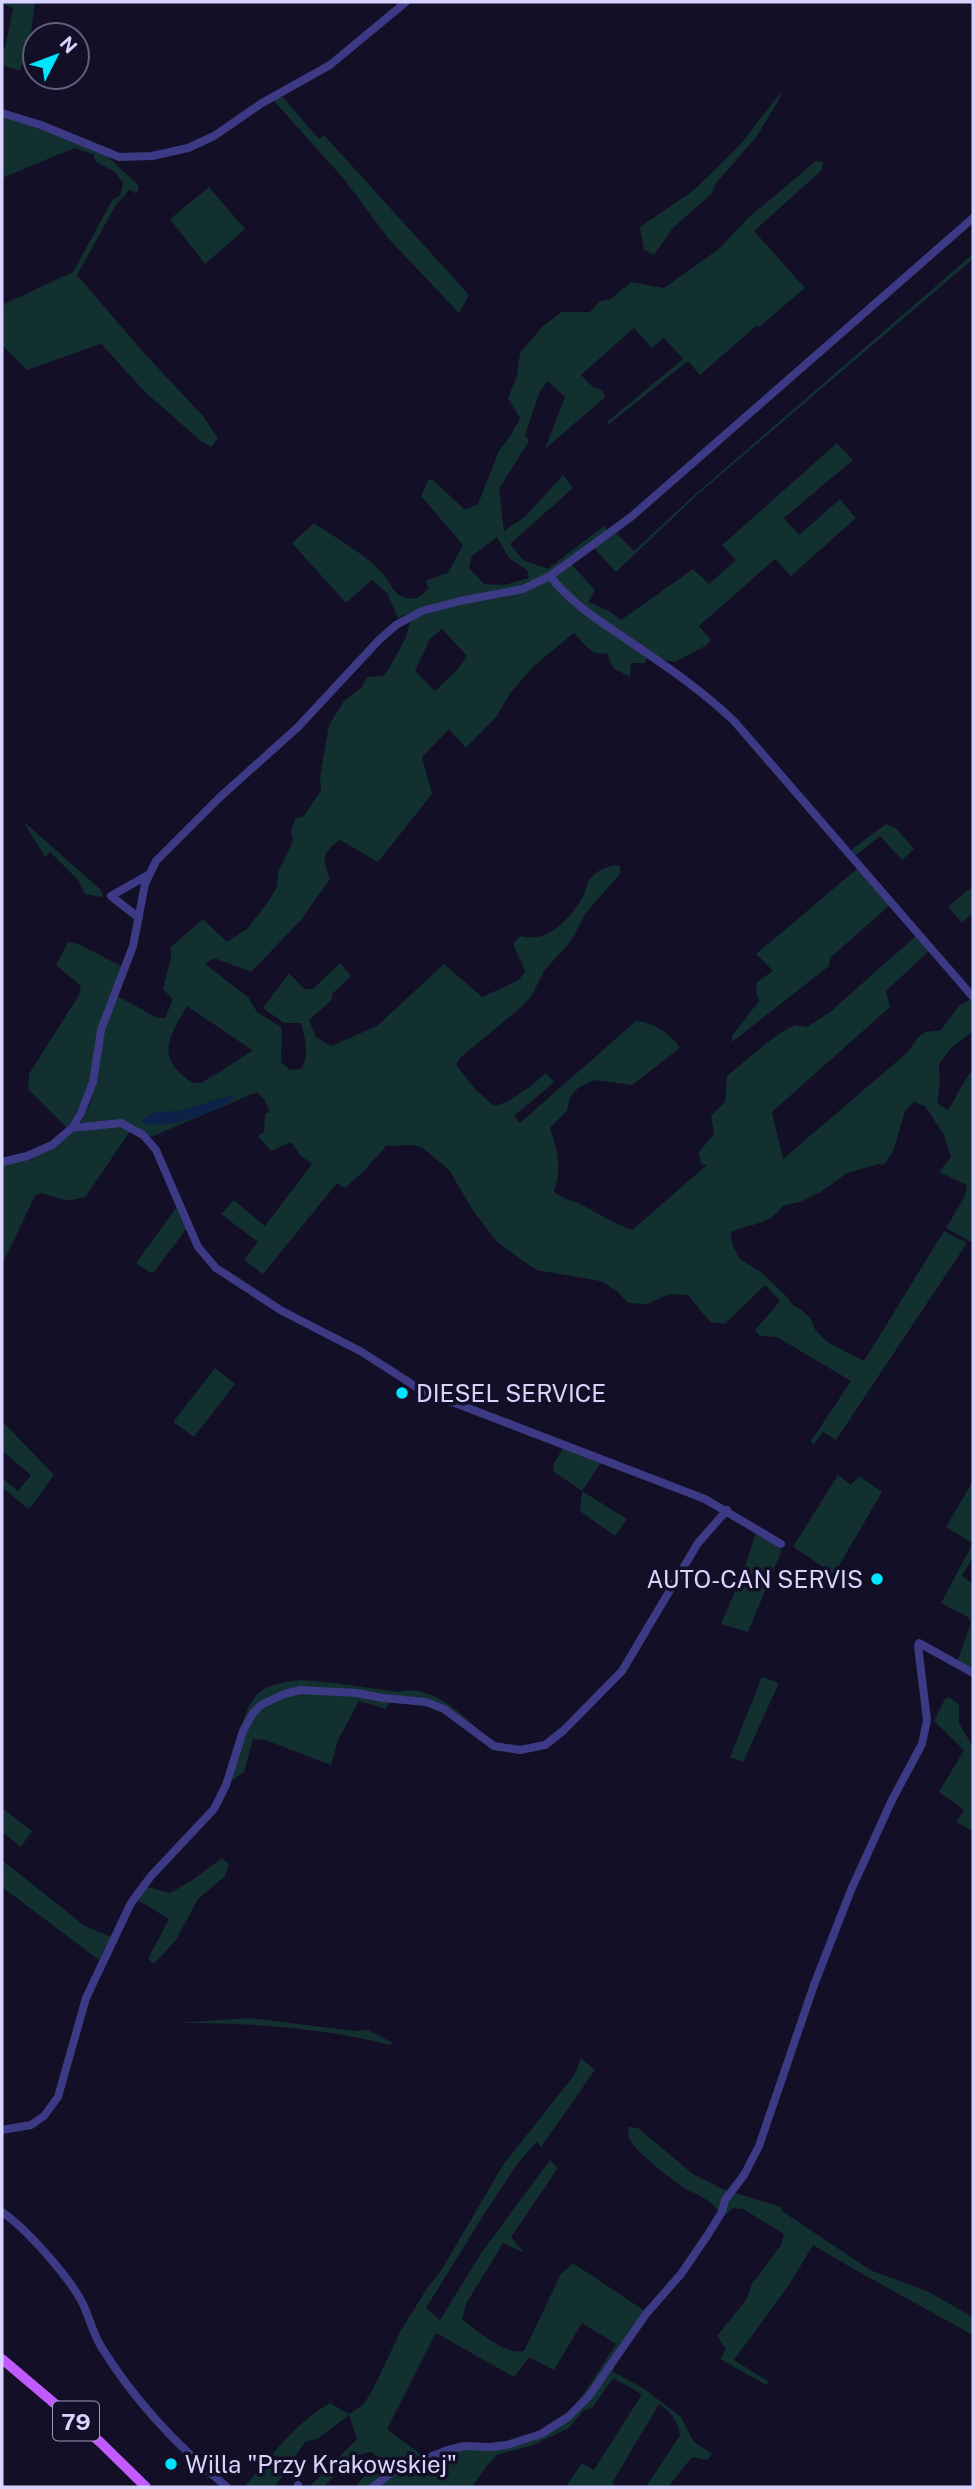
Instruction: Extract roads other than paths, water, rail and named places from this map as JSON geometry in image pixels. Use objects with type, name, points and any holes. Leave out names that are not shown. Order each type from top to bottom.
[{"type":"main road","name":"79","points":[[2,2359],[94,2436],[146,2487]]},
{"type":"street","points":[[2,113],[41,125],[119,157],[152,156],[188,148],[214,136],[262,103],[330,65],[406,2]]},
{"type":"street","points":[[2,1162],[27,1156],[52,1145],[72,1128],[91,1090],[101,1030],[131,953],[148,875],[156,861],[173,842],[292,733],[379,640],[396,625],[422,611],[523,589],[550,576],[631,517],[973,218]]},
{"type":"street","points":[[550,576],[566,597],[675,673],[727,714],[973,997]]},
{"type":"street","points":[[139,918],[111,896],[148,875]]},
{"type":"street","points":[[72,1128],[121,1123],[147,1138],[156,1150],[206,1260],[282,1311],[362,1352],[421,1390],[641,1472],[705,1499],[781,1544]]},
{"type":"street","points":[[2,2130],[31,2125],[44,2116],[58,2097],[86,1998],[131,1903],[151,1876],[214,1809],[226,1785],[243,1731],[261,1705],[300,1690],[356,1693],[426,1702],[444,1709],[494,1746],[520,1750],[545,1745],[563,1731],[622,1671],[698,1544],[727,1510]]},
{"type":"street","points":[[373,2487],[388,2473],[448,2450],[464,2446],[507,2445],[541,2434],[568,2417],[589,2396],[646,2314],[689,2263],[719,2217],[725,2200],[740,2181],[759,2146],[814,1985],[851,1890],[892,1800],[922,1744],[927,1720],[917,1648],[919,1643],[973,1673]]},
{"type":"street","points":[[2,2211],[38,2246],[74,2289],[102,2349],[146,2410],[185,2452],[227,2487]]},
{"type":"water","points":[[236,1094],[221,1106],[193,1118],[163,1124],[150,1125],[142,1122],[155,1112],[178,1111]]},
{"type":"place","name":"DIESEL SERVICE","points":[[402,1393]]},
{"type":"place","name":"AUTO-CAN SERVIS","points":[[877,1579]]},
{"type":"place","name":"Willa \"Przy Krakowskiej\"","points":[[171,2464]]}]
